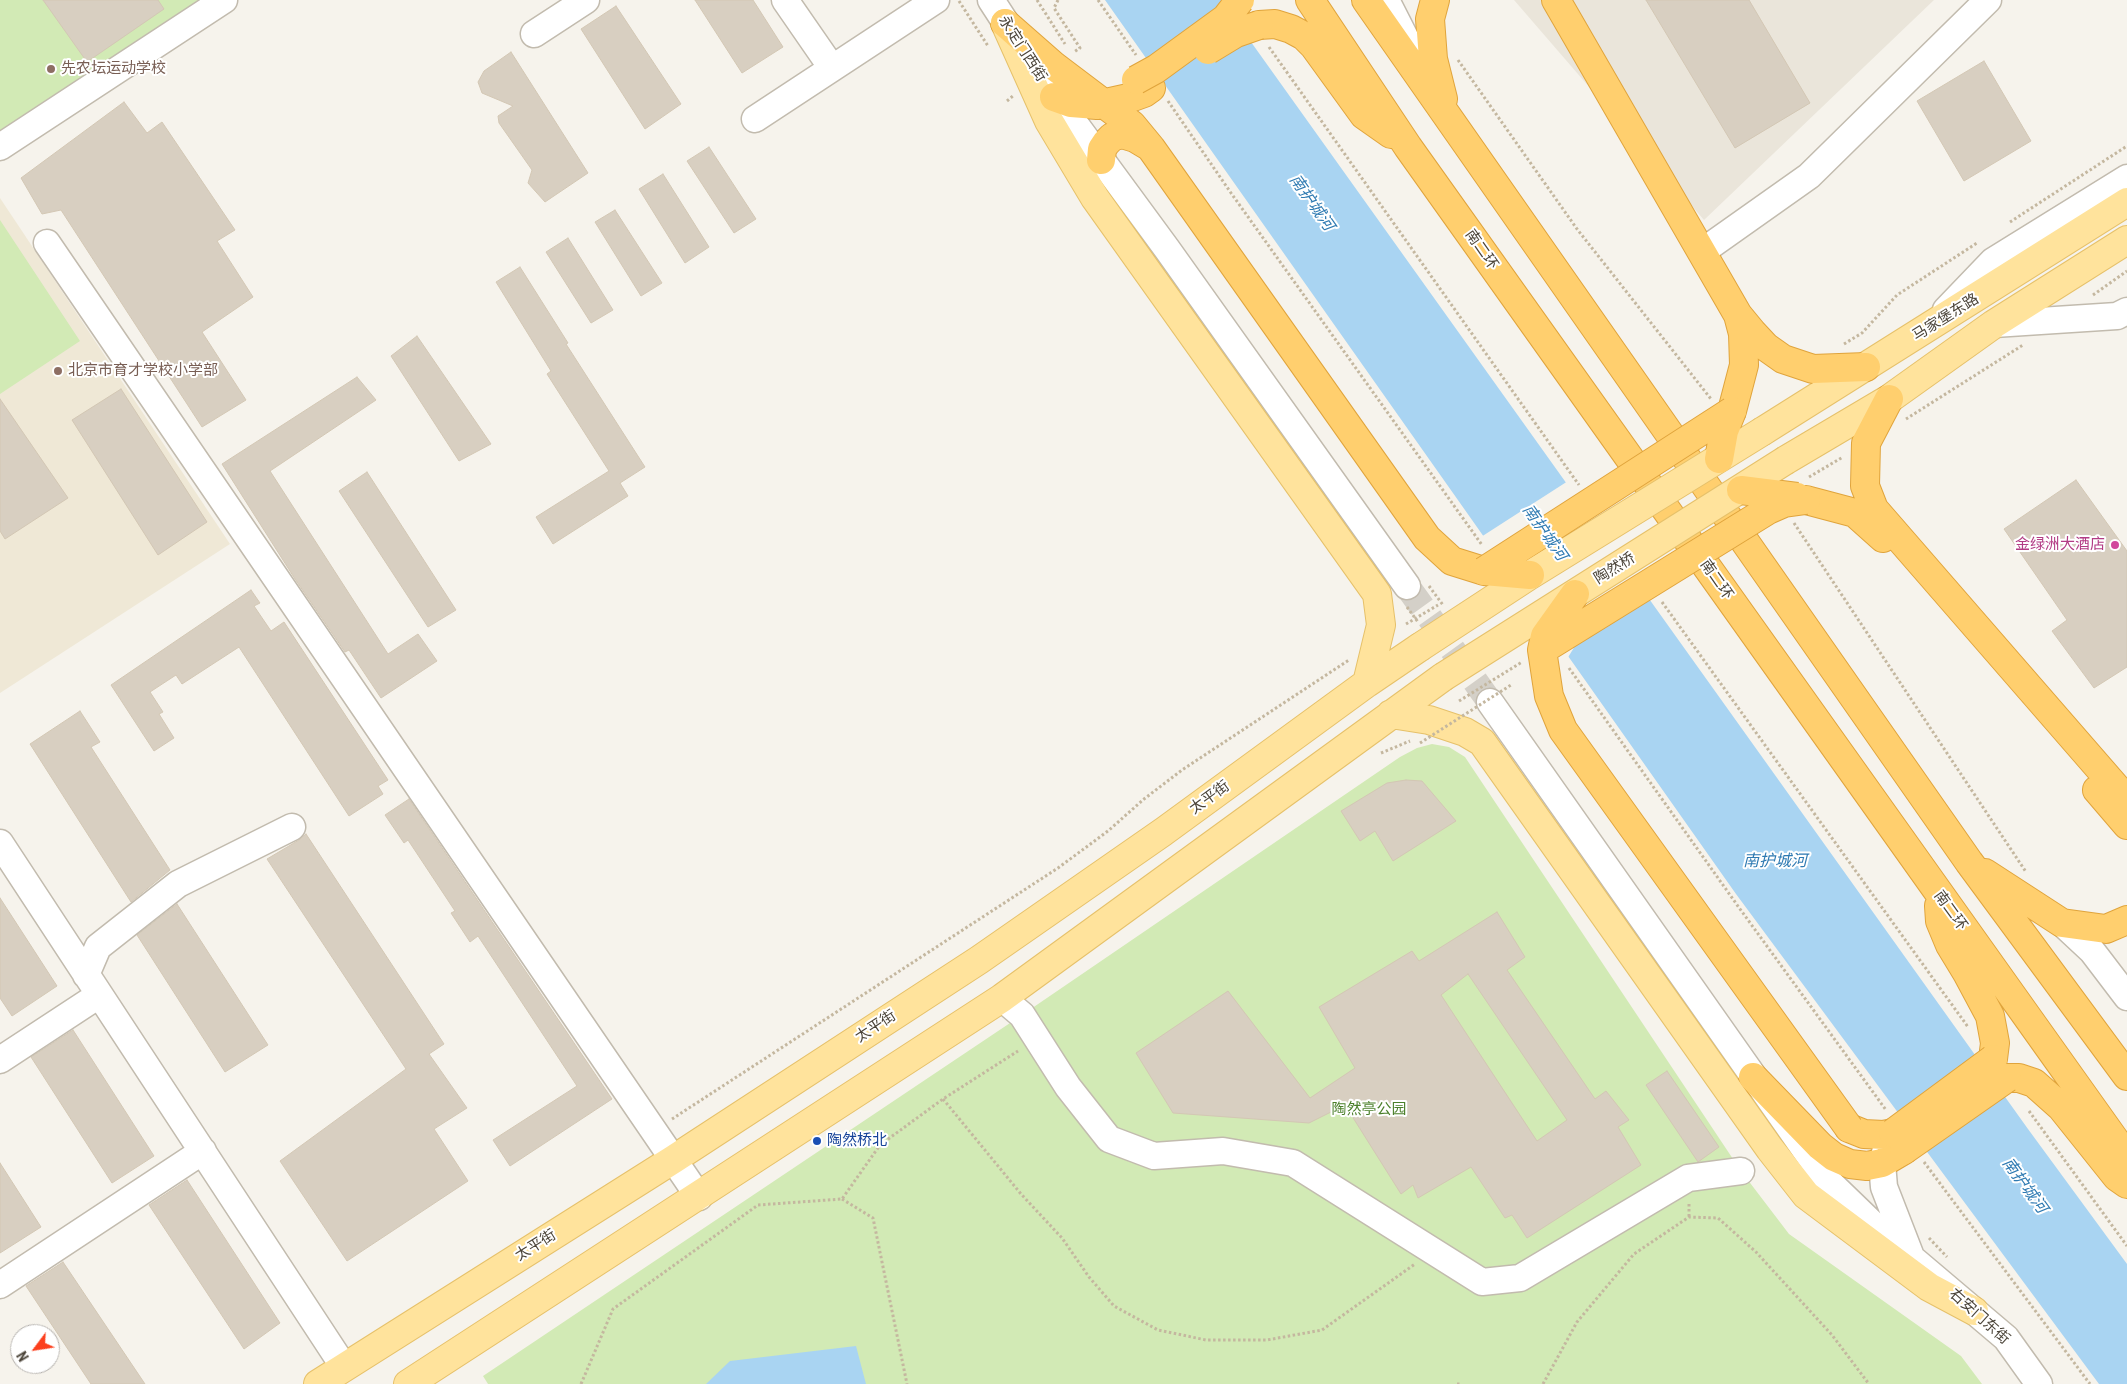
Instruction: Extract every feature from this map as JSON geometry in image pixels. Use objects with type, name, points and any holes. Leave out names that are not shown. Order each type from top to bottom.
[{"type":"highway","points":[[1151,148],[1143,124],[1146,83],[1156,69],[1226,18],[1240,0]]},
{"type":"highway","name":"南二环","points":[[1310,0],[1408,147],[2127,1157]]},
{"type":"highway","points":[[1366,0],[1969,862],[2127,1076]]},
{"type":"highway","points":[[1435,0],[1430,19],[1433,59],[1447,116]]},
{"type":"highway","points":[[1556,0],[1703,251],[1738,316],[1743,334],[1744,365],[1732,411],[1724,431],[1719,458]]},
{"type":"highway","points":[[1006,23],[1066,77],[1132,125],[1151,148],[1427,538],[1452,561],[1484,560],[1530,575]]},
{"type":"highway","points":[[1103,104],[1146,83],[1236,33],[1263,35],[1275,24],[1304,36],[1314,46],[1364,115],[1408,147]]},
{"type":"highway","points":[[1066,77],[1100,87],[1146,83]]},
{"type":"highway","points":[[1101,160],[1102,149],[1106,143],[1112,137],[1122,134],[1135,138],[1151,148]]},
{"type":"highway","points":[[1738,316],[1766,347],[1783,359],[1819,370],[1866,367]]},
{"type":"highway","points":[[1896,409],[1866,442],[1865,486],[1874,509],[2127,800]]},
{"type":"highway","points":[[1484,560],[1732,411]]},
{"type":"highway","points":[[1740,490],[1777,494],[1806,489],[1855,514],[1877,531],[2127,825]]},
{"type":"highway","points":[[1553,656],[1768,510],[1784,503],[1806,489]]},
{"type":"highway","points":[[1575,594],[1545,636],[1553,656],[1549,696],[1563,730],[1849,1128],[1864,1134],[1884,1136],[1898,1144]]},
{"type":"highway","points":[[1969,862],[2062,923],[2106,929],[2127,920]]},
{"type":"highway","points":[[1937,892],[1940,921],[1950,945],[1990,1016],[2000,1068]]},
{"type":"highway","points":[[1753,1077],[1820,1146],[1834,1157],[1850,1164],[1866,1166],[2000,1068]]},
{"type":"highway","points":[[2000,1068],[2034,1083],[2061,1107],[2117,1177],[2127,1184]]},
{"type":"main road","points":[[1006,23],[1049,121],[1095,198],[1377,594],[1381,625],[1367,683]]},
{"type":"main road","name":"马家堡东路","points":[[1719,458],[1927,330],[2121,190]]},
{"type":"main road","name":"马家堡东路","points":[[1786,460],[1896,409],[1994,324],[2127,240]]},
{"type":"main road","points":[[1530,575],[1719,458]]},
{"type":"main road","name":"陶然桥","points":[[1390,714],[1443,677],[1786,460]]},
{"type":"main road","name":"太平街","points":[[318,1384],[674,1159],[978,960],[1163,832],[1367,683],[1530,575]]},
{"type":"main road","points":[[408,1384],[699,1197],[1002,998],[1390,714],[1429,720],[1465,732],[1482,742],[1770,1149],[1806,1194],[1929,1287],[1974,1311]]},
{"type":"street","points":[[0,147],[224,0]]},
{"type":"street","points":[[534,34],[586,0]]},
{"type":"street","points":[[785,0],[832,68]]},
{"type":"street","points":[[755,119],[936,0]]},
{"type":"street","name":"永定门西街","points":[[990,0],[1006,23]]},
{"type":"street","points":[[1386,0],[1447,116]]},
{"type":"street","points":[[1703,251],[1809,176],[1988,0]]},
{"type":"street","points":[[1066,77],[1101,160],[1417,584]]},
{"type":"street","points":[[47,243],[699,1197]]},
{"type":"street","points":[[1994,324],[2118,316],[2127,311]]},
{"type":"street","name":"右安门东街","points":[[1498,691],[1753,1077],[1826,1178],[1856,1209],[2006,1338],[2039,1384]]},
{"type":"street","points":[[0,1060],[92,985],[98,947],[178,884],[292,827]]},
{"type":"street","points":[[0,843],[344,1367]]},
{"type":"street","points":[[2062,923],[2092,951],[2127,997]]},
{"type":"street","points":[[1002,998],[1022,1015],[1068,1087],[1109,1139],[1154,1156],[1223,1151],[1293,1163],[1482,1282],[1520,1278],[1688,1178],[1741,1171]]},
{"type":"street","points":[[1898,1144],[1884,1187],[1911,1257]]},
{"type":"street","points":[[0,1285],[203,1151]]},
{"type":"path","points":[[1037,0],[1066,77]]},
{"type":"path","points":[[1058,0],[1054,8],[1080,48]]},
{"type":"path","points":[[1098,0],[1146,83],[1248,218],[1484,560]]},
{"type":"path","points":[[1263,35],[1584,493]]},
{"type":"path","points":[[2090,298],[2127,271]]},
{"type":"path","points":[[1896,409],[2030,340]]},
{"type":"path","points":[[1806,489],[1866,442]]},
{"type":"path","points":[[1417,584],[1444,606]]},
{"type":"path","points":[[1657,596],[1969,1029]]},
{"type":"path","points":[[655,1131],[1058,868],[1108,831],[1144,799],[1182,770],[1376,643]]},
{"type":"path","points":[[1459,701],[1553,656],[1734,901],[1898,1144],[2090,1384]]},
{"type":"path","points":[[1490,671],[1498,691]]},
{"type":"path","points":[[1420,743],[1511,685]]},
{"type":"path","points":[[842,1198],[880,1145],[942,1098],[1038,1038]]},
{"type":"path","points":[[942,1098],[1021,1194],[1062,1238],[1089,1277],[1114,1306],[1158,1330],[1206,1340],[1267,1340],[1322,1330],[1434,1251]]},
{"type":"path","points":[[2028,1110],[2127,1246]]},
{"type":"path","points":[[581,1384],[613,1309],[758,1205],[842,1198],[873,1218],[907,1384]]},
{"type":"path","points":[[1543,1384],[1577,1322],[1634,1254],[1690,1216],[1718,1218],[1756,1252],[1832,1335],[1869,1384]]},
{"type":"shaded area","points":[[1514,0],[1934,0],[1704,220]]},
{"type":"shaded area","name":"北京市育才学校小学部","points":[[0,198],[230,544],[0,693]]},
{"type":"green space","name":"先农坛运动学校","points":[[0,0],[204,0],[0,137]]},
{"type":"green space","points":[[0,220],[80,341],[0,394]]},
{"type":"green space","name":"陶然亭公园","points":[[1432,744],[1449,747],[1465,757],[1741,1171],[1789,1234],[1961,1356],[1982,1384],[488,1384],[483,1376],[1022,1015],[1400,757],[1417,748]]},
{"type":"water","name":"南护城河","points":[[1105,0],[1221,0],[2028,1129],[2127,1264],[2127,1384],[2099,1384],[1736,894]]},
{"type":"water","points":[[856,1346],[866,1384],[706,1384],[730,1361]]},
{"type":"pier","points":[[1568,481],[1651,598],[1575,646],[1567,659],[1481,537]]},
{"type":"building","points":[[43,0],[158,0],[164,9],[87,62]]},
{"type":"building","points":[[695,0],[753,0],[783,47],[742,73]]},
{"type":"building","points":[[1646,0],[1749,0],[1810,103],[1735,148]]},
{"type":"building","points":[[616,6],[681,104],[645,129],[581,29]]},
{"type":"building","points":[[511,52],[588,173],[545,202],[528,183],[532,170],[499,123],[498,116],[513,106],[482,93],[478,82],[484,71]]},
{"type":"building","points":[[1984,61],[2031,141],[1964,181],[1917,101]]},
{"type":"building","points":[[124,102],[147,133],[162,122],[235,230],[217,241],[253,297],[202,332],[246,400],[202,427],[61,210],[42,214],[21,178]]},
{"type":"building","points":[[709,147],[756,219],[734,233],[687,161]]},
{"type":"building","points":[[663,174],[709,247],[685,263],[639,189]]},
{"type":"building","points":[[615,210],[662,283],[641,296],[595,222]]},
{"type":"building","points":[[568,238],[613,310],[591,323],[546,252]]},
{"type":"building","points":[[520,267],[568,343],[566,344],[645,467],[620,483],[628,496],[553,544],[536,517],[609,471],[547,374],[551,371],[496,282]]},
{"type":"building","points":[[417,336],[491,444],[459,461],[391,356]]},
{"type":"building","points":[[357,377],[376,400],[270,471],[388,654],[418,634],[437,661],[381,698],[349,650],[345,652],[295,579],[222,464]]},
{"type":"building","points":[[121,389],[207,522],[158,555],[72,420]]},
{"type":"building","points":[[0,399],[68,498],[5,539],[0,531]]},
{"type":"building","points":[[367,472],[456,610],[428,627],[339,491]]},
{"type":"building","points":[[2076,480],[2127,551],[2127,667],[2094,688],[2052,631],[2067,620],[2004,529]]},
{"type":"building","points":[[251,590],[260,603],[254,606],[271,631],[284,622],[388,780],[378,786],[383,794],[349,816],[239,647],[182,684],[176,675],[150,692],[163,712],[159,714],[174,738],[154,751],[111,685]]},
{"type":"building","points":[[80,711],[100,742],[91,747],[170,870],[131,902],[30,744]]},
{"type":"building","points":[[1406,780],[1422,781],[1456,821],[1393,861],[1375,831],[1360,841],[1341,811],[1387,783]]},
{"type":"building","points":[[409,799],[612,1099],[510,1166],[493,1140],[577,1086],[478,936],[470,942],[451,913],[455,911],[408,840],[404,843],[385,815]]},
{"type":"building","points":[[306,834],[444,1044],[429,1054],[467,1108],[434,1129],[468,1181],[347,1261],[280,1161],[406,1069],[267,859]]},
{"type":"building","points":[[0,898],[57,986],[12,1016],[0,998]]},
{"type":"building","points":[[177,904],[268,1045],[225,1072],[137,935]]},
{"type":"building","points":[[1497,912],[1525,957],[1507,970],[1595,1099],[1606,1091],[1629,1120],[1618,1127],[1641,1165],[1527,1238],[1512,1215],[1505,1218],[1471,1167],[1418,1198],[1413,1185],[1401,1194],[1345,1105],[1309,1123],[1173,1113],[1136,1053],[1228,991],[1310,1098],[1355,1068],[1319,1007],[1412,951],[1419,961]],"holes":[[[1468,974],[1567,1120],[1537,1141],[1441,995]]]},
{"type":"building","points":[[73,1030],[154,1156],[112,1183],[31,1057]]},
{"type":"building","points":[[1667,1071],[1719,1147],[1698,1162],[1646,1085]]},
{"type":"building","points":[[0,1163],[41,1227],[0,1253]]},
{"type":"building","points":[[187,1180],[280,1323],[244,1349],[149,1205]]},
{"type":"building","points":[[63,1262],[145,1384],[91,1384],[60,1337],[60,1324],[51,1324],[26,1286]]},
{"type":"tunnel","points":[[1407,586],[1490,702]]},
{"type":"place","name":"先农坛运动学校","points":[[51,69]]},
{"type":"place","name":"北京市育才学校小学部","points":[[58,371]]},
{"type":"place","name":"金绿洲大酒店","points":[[2115,545]]},
{"type":"place","name":"陶然桥北","points":[[817,1141]]}]
